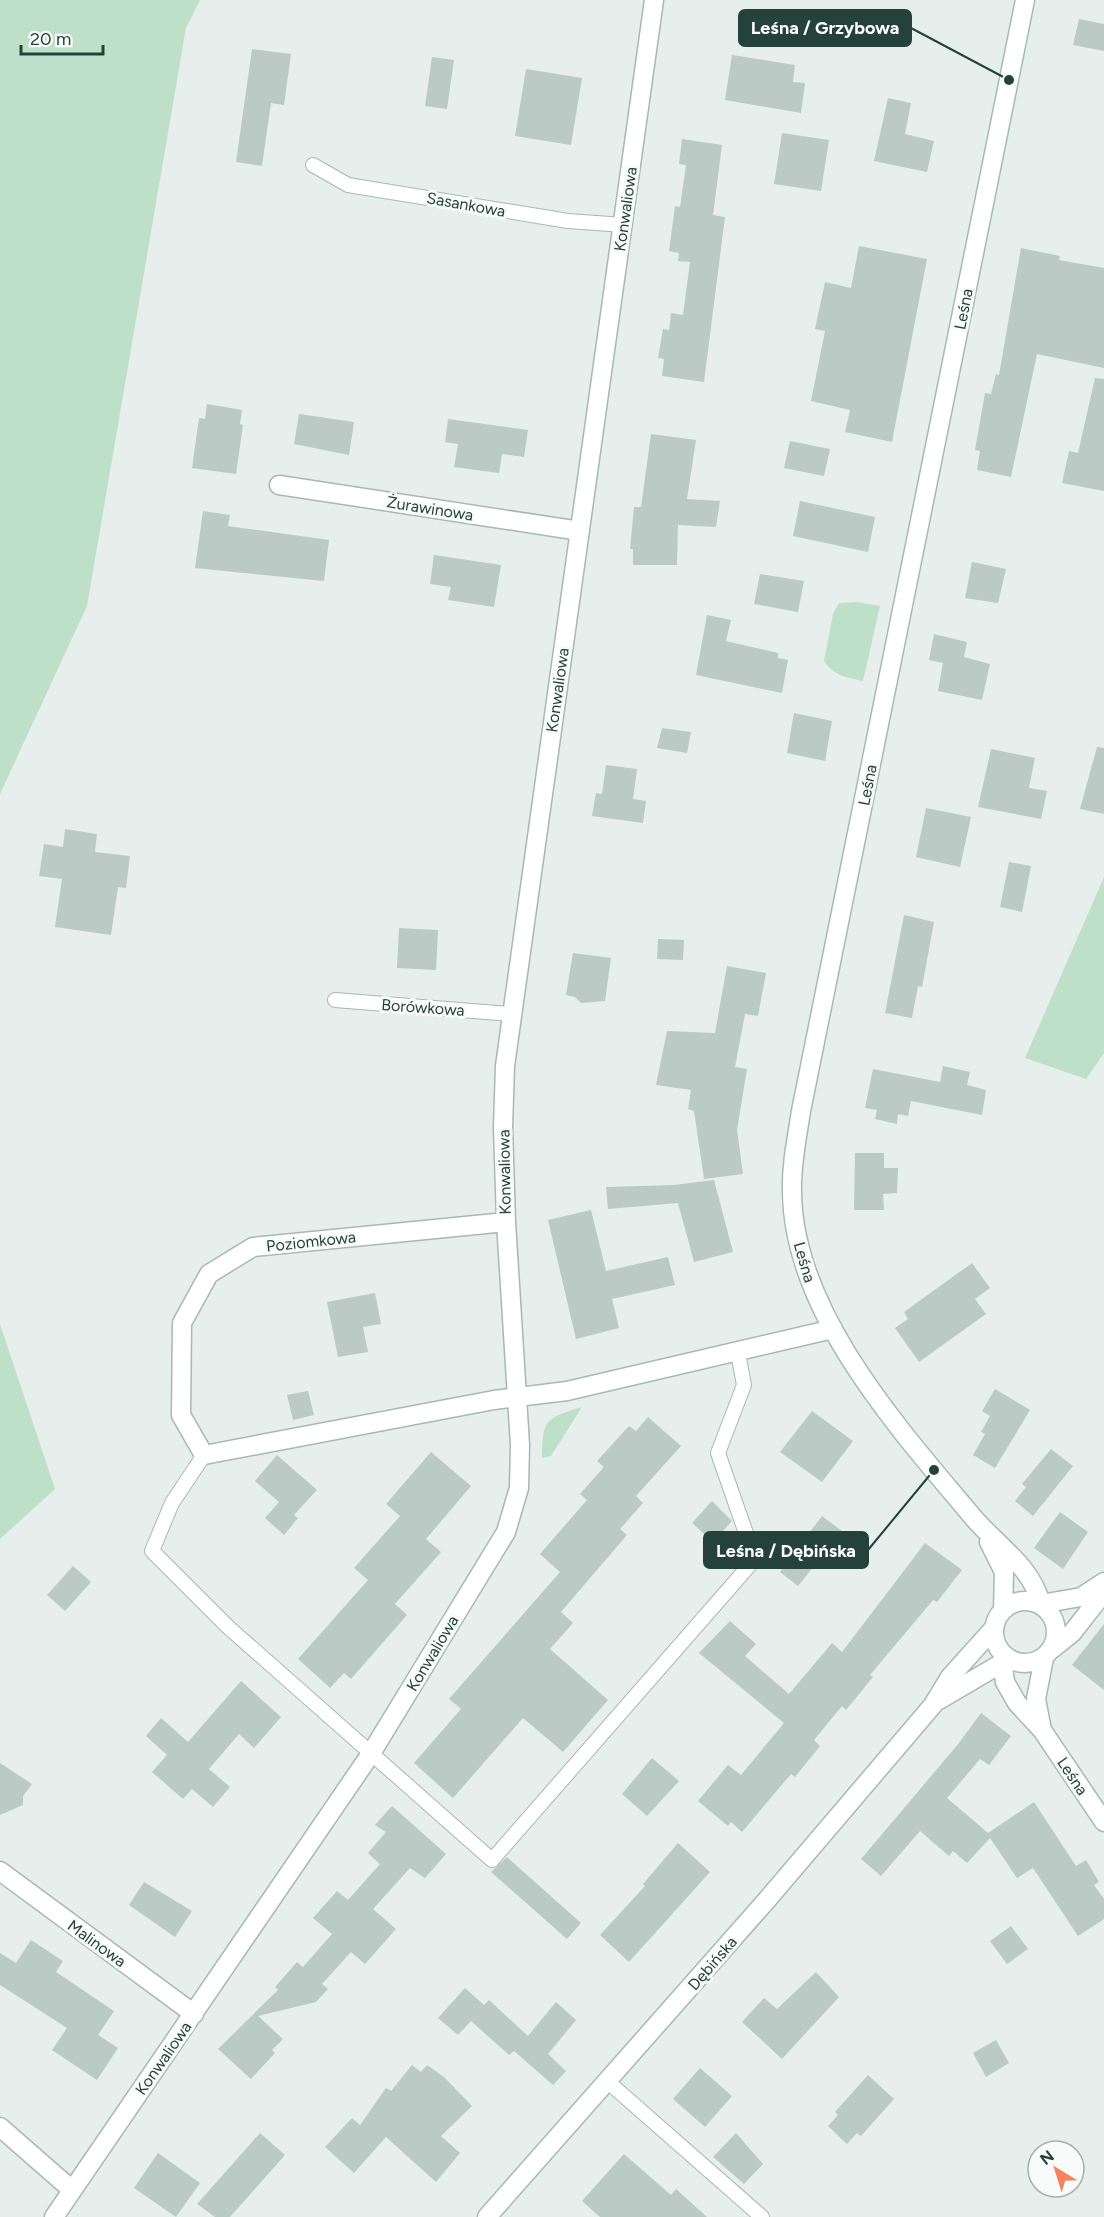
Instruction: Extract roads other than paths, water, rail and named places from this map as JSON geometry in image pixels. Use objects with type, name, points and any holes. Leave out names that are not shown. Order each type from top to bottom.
[{"type":"street","name":"Konwaliowa","points":[[54,2217],[370,1755],[506,1532],[519,1488],[517,1396],[511,1336],[506,1222],[503,1127],[505,1066],[654,0]]},
{"type":"street","name":"Leśna","points":[[1025,0],[795,1148],[792,1194],[798,1243],[806,1275],[833,1329],[890,1416],[977,1522],[1028,1574],[1037,1587],[1041,1604]]},
{"type":"street","name":"Żurawinowa","points":[[279,485],[580,531]]},
{"type":"street","name":"Poziomkowa","points":[[204,1455],[181,1415],[182,1323],[209,1274],[253,1247],[506,1222]]},
{"type":"street","points":[[204,1455],[517,1396],[567,1391],[738,1353],[833,1329]]},
{"type":"street","name":"Leśna","points":[[977,1522],[1002,1563],[1005,1581],[1003,1610]]},
{"type":"street","points":[[1104,1581],[1081,1597],[1041,1604],[1021,1601],[1003,1610],[994,1628],[998,1647],[1007,1660],[1028,1663],[1048,1653],[1072,1633],[1104,1592]]},
{"type":"street","points":[[1041,1604],[1052,1615],[1057,1626],[1048,1653]]},
{"type":"street","name":"Dębińska","points":[[487,2217],[766,1901],[933,1705],[950,1677],[994,1628]]},
{"type":"street","name":"Leśna","points":[[1042,1730],[1036,1699],[1048,1653]]},
{"type":"street","name":"Leśna","points":[[1007,1660],[1003,1667],[1005,1682],[1017,1703],[1042,1730],[1104,1822]]},
{"type":"street","name":"Dębińska","points":[[933,1705],[972,1679],[1007,1660]]},
{"type":"street","name":"Malinowa","points":[[0,1871],[194,2014]]},
{"type":"street","points":[[0,2127],[72,2190]]},
{"type":"lane","name":"Sasankowa","points":[[313,165],[348,184],[568,221],[624,225]]},
{"type":"lane","name":"Borówkowa","points":[[335,1000],[511,1014]]},
{"type":"lane","points":[[204,1455],[172,1503],[152,1551],[228,1627],[370,1755],[492,1860],[755,1559],[718,1453],[744,1385],[738,1353]]},
{"type":"lane","points":[[608,2081],[762,2217]]},
{"type":"place","name":"Leśna / Grzybowa","points":[[1009,80]]},
{"type":"place","name":"Leśna / Dębińska","points":[[934,1470]]}]
